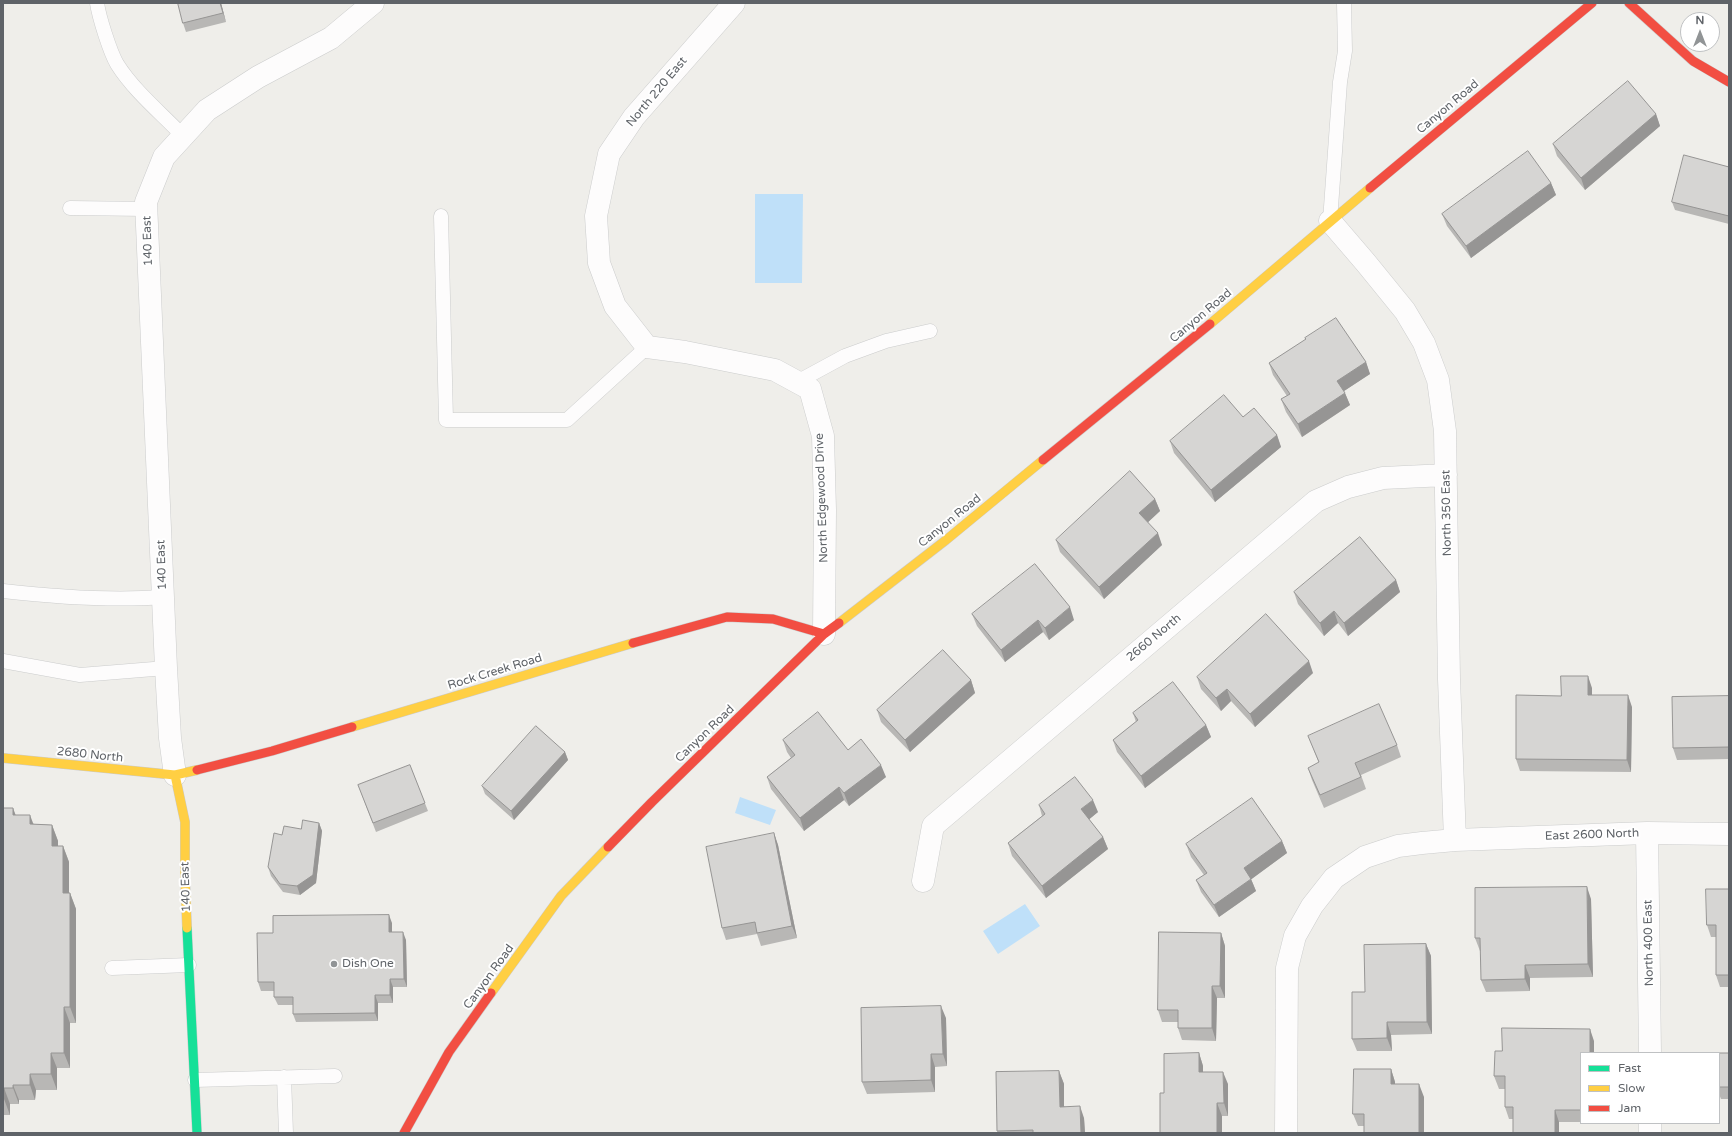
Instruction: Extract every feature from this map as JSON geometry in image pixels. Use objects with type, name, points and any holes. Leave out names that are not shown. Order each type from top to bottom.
[{"type":"main road","name":"Canyon Road","points":[[404,1133],[449,1052],[561,896],[652,802],[824,634],[989,505],[1227,310],[1330,221],[1592,3]]},
{"type":"main road","points":[[1629,3],[1693,61],[1729,82]]},
{"type":"main road","name":"Rock Creek Road","points":[[175,775],[272,751],[612,649],[727,617],[773,619],[824,634]]},
{"type":"main road","name":"2680 North","points":[[3,758],[175,775]]},
{"type":"main road","name":"140 East","points":[[175,775],[185,822],[185,877],[197,1133]]},
{"type":"street","name":"140 East","points":[[175,775],[170,738],[166,668],[146,202],[164,157],[207,110],[258,77],[331,38],[373,3]]},
{"type":"street","name":"North 220 East","points":[[647,347],[615,306],[599,263],[596,216],[609,154],[634,117],[734,3]]},
{"type":"street","name":"North 350 East","points":[[1330,221],[1405,311],[1424,343],[1438,380],[1445,431],[1455,840]]},
{"type":"street","name":"North Edgewood Drive","points":[[647,347],[686,352],[775,370],[810,389],[823,436],[825,510],[824,634]]},
{"type":"street","name":"2660 North","points":[[923,881],[933,826],[1316,502],[1348,487],[1383,478],[1446,475]]},
{"type":"street","name":"East 2600 North","points":[[1286,1133],[1287,968],[1296,936],[1312,906],[1334,878],[1365,857],[1398,846],[1455,840],[1647,834],[1729,834]]},
{"type":"street","name":"North 400 East","points":[[1647,834],[1650,1052]]},
{"type":"lane","points":[[97,3],[99,15],[117,63],[140,92],[183,136]]},
{"type":"lane","points":[[1330,221],[1340,82],[1345,51],[1344,3]]},
{"type":"lane","points":[[70,208],[146,209]]},
{"type":"lane","points":[[441,216],[446,420],[567,420],[647,347]]},
{"type":"lane","points":[[797,382],[845,356],[886,341],[930,332]]},
{"type":"lane","points":[[3,591],[43,595],[133,599],[163,597]]},
{"type":"lane","points":[[3,661],[80,675],[166,668]]},
{"type":"lane","points":[[112,968],[189,965]]},
{"type":"lane","points":[[195,1080],[335,1076]]},
{"type":"lane","points":[[284,1077],[286,1133]]},
{"type":"water","points":[[755,194],[803,194],[802,283],[755,283]]},
{"type":"water","points":[[740,797],[776,810],[770,825],[735,813]]},
{"type":"water","points":[[1025,904],[1040,926],[998,954],[983,931]]},
{"type":"building","points":[[178,3],[220,3],[223,13],[183,23]]},
{"type":"building","points":[[1628,81],[1656,114],[1581,178],[1553,144]]},
{"type":"building","points":[[1528,151],[1551,183],[1466,246],[1442,214]]},
{"type":"building","points":[[1684,155],[1729,167],[1729,216],[1672,202]]},
{"type":"building","points":[[1336,318],[1366,362],[1337,381],[1345,393],[1298,424],[1281,399],[1290,394],[1269,363]]},
{"type":"building","points":[[1224,395],[1243,417],[1254,408],[1277,435],[1211,490],[1170,441]]},
{"type":"building","points":[[1130,471],[1155,499],[1139,513],[1158,533],[1099,587],[1056,540]]},
{"type":"building","points":[[1360,537],[1396,580],[1344,623],[1334,611],[1320,623],[1294,592]]},
{"type":"building","points":[[1035,564],[1070,607],[1045,628],[1038,620],[1001,650],[972,614]]},
{"type":"building","points":[[1266,614],[1309,661],[1250,714],[1227,689],[1216,698],[1197,677]]},
{"type":"building","points":[[943,650],[971,680],[905,740],[877,710]]},
{"type":"building","points":[[1561,676],[1588,676],[1588,695],[1628,695],[1627,760],[1516,759],[1516,695],[1561,696]]},
{"type":"building","points":[[1173,682],[1206,725],[1141,776],[1113,740],[1138,720],[1133,713]]},
{"type":"building","points":[[1729,696],[1729,747],[1673,748],[1672,697]]},
{"type":"building","points":[[1379,704],[1397,745],[1355,763],[1361,777],[1320,795],[1308,768],[1319,762],[1308,736]]},
{"type":"building","points":[[818,712],[848,750],[861,739],[881,765],[844,793],[839,787],[800,818],[767,777],[795,755],[783,740]]},
{"type":"building","points":[[536,726],[565,752],[511,811],[482,786]]},
{"type":"building","points":[[410,765],[425,803],[373,823],[358,785]]},
{"type":"building","points":[[1075,777],[1093,800],[1081,809],[1103,837],[1042,886],[1008,843],[1045,814],[1039,805]]},
{"type":"building","points":[[1252,798],[1282,841],[1244,868],[1251,879],[1214,905],[1196,880],[1207,873],[1186,844]]},
{"type":"building","points":[[3,808],[13,808],[13,815],[30,815],[30,824],[52,825],[52,846],[63,846],[63,893],[70,893],[70,1007],[64,1007],[64,1053],[51,1053],[51,1074],[30,1074],[30,1085],[13,1085],[13,1088],[4,1088],[4,1099],[3,1099]]},
{"type":"building","points":[[303,820],[319,823],[313,875],[297,886],[280,884],[268,867],[274,833],[282,835],[284,826],[301,829]]},
{"type":"building","points":[[774,833],[792,926],[757,933],[755,922],[722,928],[706,847]]},
{"type":"building","points":[[1587,887],[1588,964],[1525,965],[1525,979],[1481,980],[1480,938],[1475,938],[1475,888]]},
{"type":"building","points":[[1706,889],[1729,889],[1729,975],[1716,975],[1716,925],[1707,925]]},
{"type":"building","name":"Dish One","points":[[389,915],[389,932],[403,932],[404,979],[390,979],[390,995],[375,995],[375,1013],[293,1014],[293,997],[274,997],[274,982],[258,982],[257,933],[273,933],[273,916]]},
{"type":"building","points":[[1159,932],[1221,933],[1220,986],[1212,986],[1212,1028],[1178,1028],[1178,1010],[1158,1010]]},
{"type":"building","points":[[1426,944],[1427,1022],[1387,1022],[1387,1038],[1352,1039],[1352,992],[1365,992],[1364,945]]},
{"type":"building","points":[[941,1006],[943,1054],[931,1054],[931,1080],[862,1082],[861,1008]]},
{"type":"building","points":[[1502,1028],[1590,1029],[1590,1052],[1580,1052],[1580,1110],[1555,1110],[1555,1133],[1513,1133],[1513,1107],[1505,1107],[1505,1076],[1494,1076],[1495,1051],[1502,1051]]},
{"type":"building","points":[[1199,1053],[1199,1072],[1223,1072],[1224,1103],[1217,1103],[1217,1133],[1160,1133],[1160,1093],[1164,1093],[1164,1054]]},
{"type":"building","points":[[1720,1053],[1729,1053],[1729,1087],[1720,1087]]},
{"type":"building","points":[[1354,1069],[1391,1069],[1391,1084],[1419,1084],[1419,1133],[1364,1133],[1364,1114],[1353,1114]]},
{"type":"building","points":[[1059,1071],[1060,1107],[1080,1106],[1081,1133],[1033,1133],[1033,1130],[997,1131],[996,1072]]},
{"type":"traffic: fast","points":[[187,928],[197,1133]]},
{"type":"traffic: slow","points":[[1210,324],[1370,188]]},
{"type":"traffic: slow","points":[[839,623],[946,540],[1043,460]]},
{"type":"traffic: slow","points":[[352,727],[633,643]]},
{"type":"traffic: slow","points":[[3,758],[175,775],[197,770]]},
{"type":"traffic: slow","points":[[175,775],[185,822],[187,928]]},
{"type":"traffic: slow","points":[[491,993],[561,896],[608,847]]},
{"type":"traffic: jam","points":[[1370,188],[1592,3]]},
{"type":"traffic: jam","points":[[1629,3],[1693,61],[1729,82]]},
{"type":"traffic: jam","points":[[1043,460],[1210,324]]},
{"type":"traffic: jam","points":[[633,643],[727,617],[773,619],[824,634]]},
{"type":"traffic: jam","points":[[608,847],[824,634],[839,623]]},
{"type":"traffic: jam","points":[[197,770],[272,751],[352,727]]},
{"type":"traffic: jam","points":[[404,1133],[449,1052],[491,993]]},
{"type":"place","name":"Dish One","points":[[334,964]]}]
